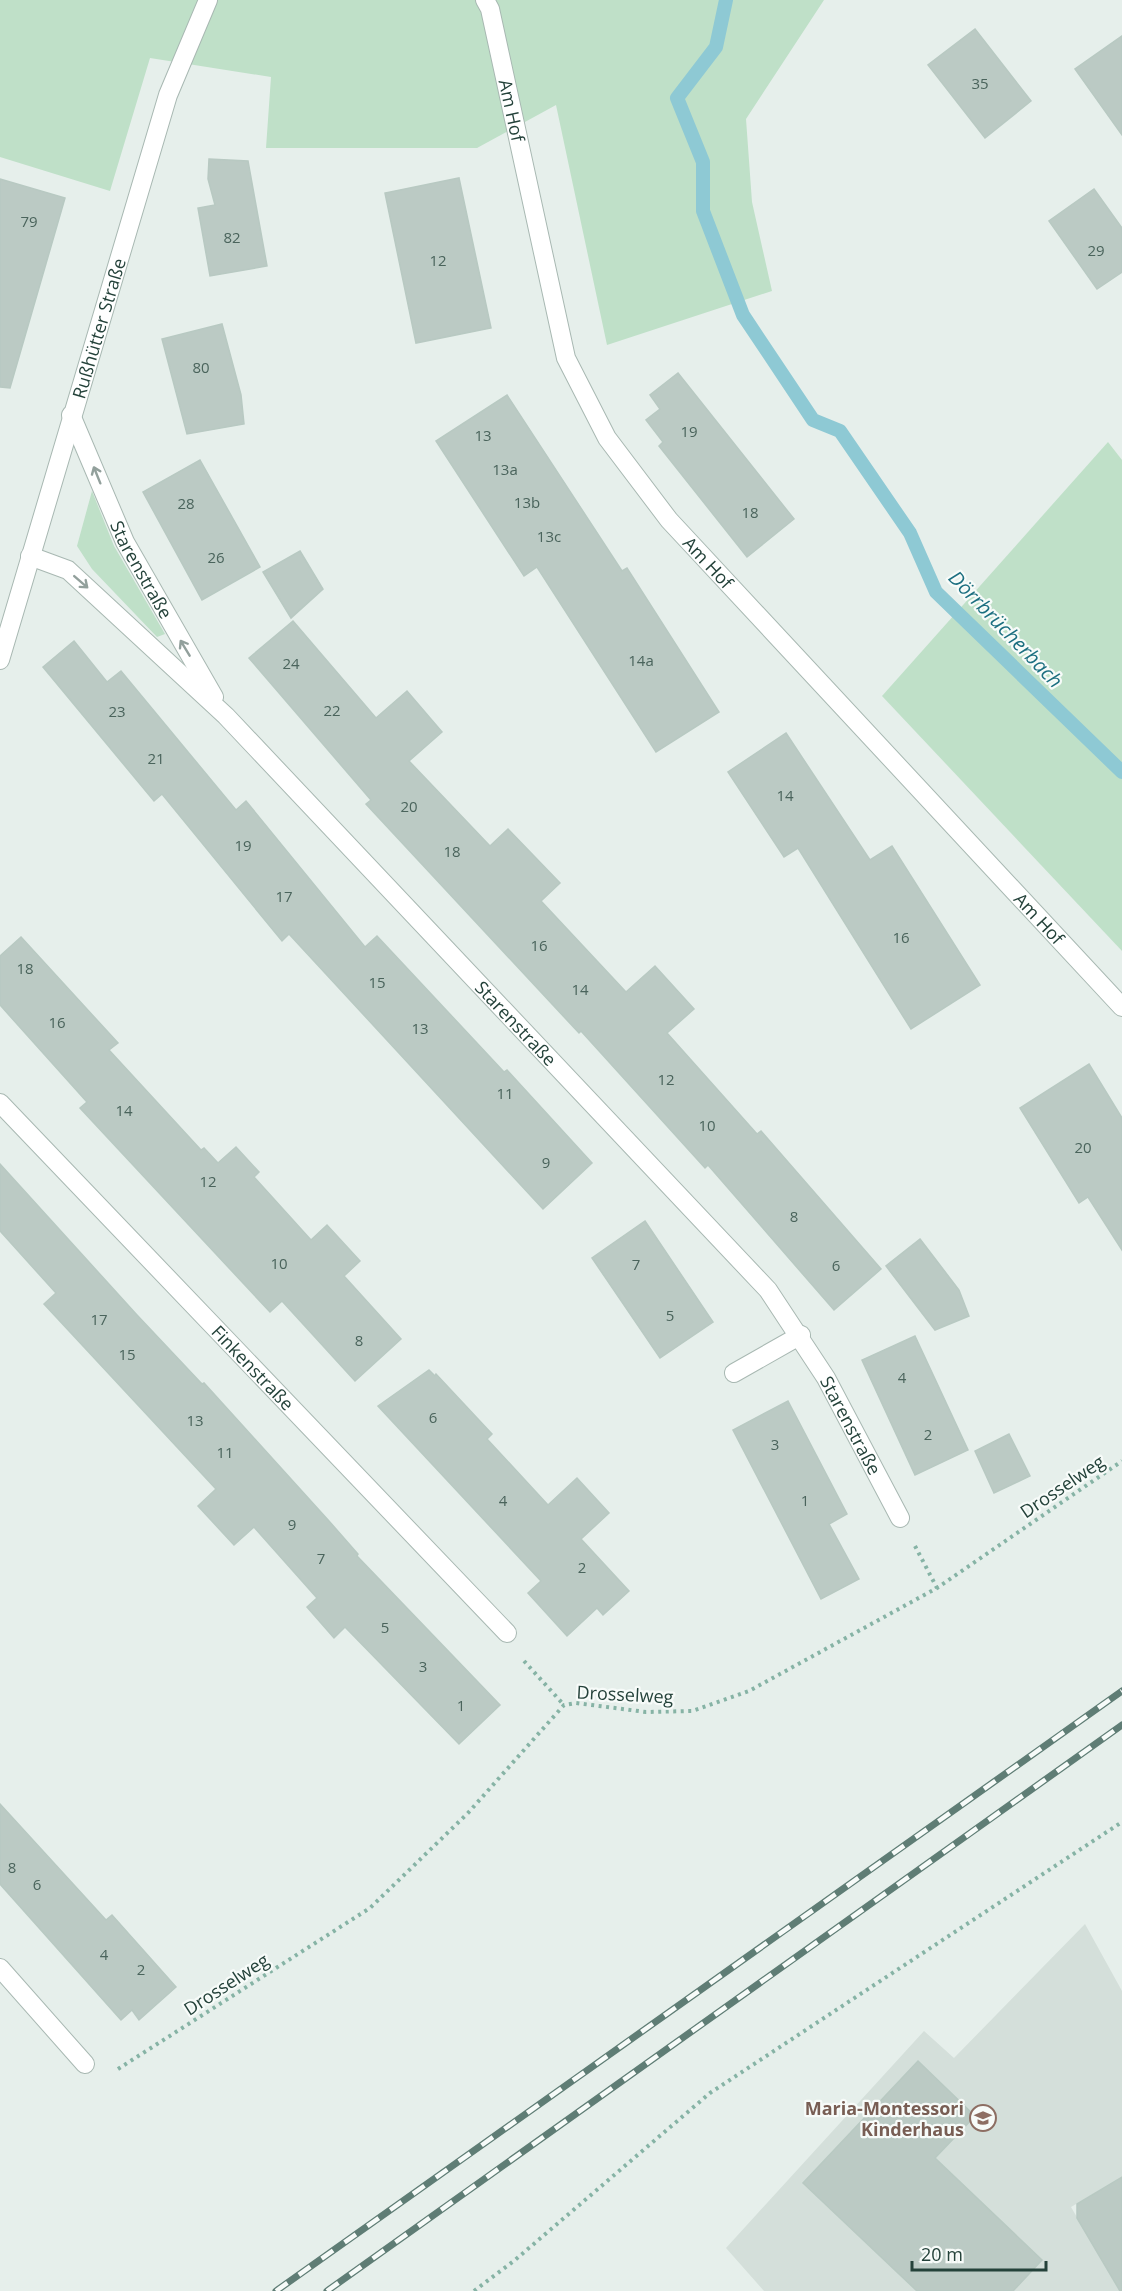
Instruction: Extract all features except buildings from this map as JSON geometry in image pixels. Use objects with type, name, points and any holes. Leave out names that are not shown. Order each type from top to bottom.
[{"type":"street","name":"Rußhütter Straße","points":[[0,660],[168,95],[208,0]]},
{"type":"street","name":"Am Hof","points":[[488,5],[566,358],[607,438],[669,520],[1122,1007]]},
{"type":"street","name":"Starenstraße","points":[[71,415],[125,542],[226,716]]},
{"type":"street","name":"Starenstraße","points":[[30,556],[68,570],[226,716],[768,1290],[801,1335],[900,1518]]},
{"type":"street","name":"Finkenstraße","points":[[0,1103],[507,1633]]},
{"type":"street","points":[[734,1373],[801,1335]]},
{"type":"street","points":[[0,1968],[85,2064]]},
{"type":"path","name":"Drosselweg","points":[[85,2064],[116,2070],[370,1908],[468,1813],[564,1705],[576,1703],[646,1712],[692,1711],[749,1691],[937,1588],[1122,1461]]},
{"type":"path","points":[[900,1518],[937,1588]]},
{"type":"path","points":[[529,1667],[564,1705]]},
{"type":"path","points":[[474,2291],[515,2260],[710,2093],[1122,1822]]},
{"type":"shaded area","name":"Maria-Montessori Kinderhaus","points":[[1085,1924],[1122,1991],[1122,2177],[1071,2207],[1120,2291],[764,2291],[726,2248],[924,2031],[954,2058]]},
{"type":"green space","points":[[0,0],[824,0],[746,119],[752,202],[772,291],[607,345],[556,105],[477,148],[266,148],[271,77],[150,58],[110,191],[0,157]]},
{"type":"green space","points":[[1108,442],[1122,460],[1122,951],[882,696]]},
{"type":"green space","points":[[92,491],[114,546],[165,634],[157,637],[92,569],[77,546]]},
{"type":"waterway","name":"Dörrbrücherbach","points":[[726,0],[716,47],[677,98],[703,162],[703,211],[743,315],[813,420],[840,431],[910,533],[936,592],[1122,772]]},
{"type":"railway","points":[[276,2291],[1122,1691]]},
{"type":"railway","points":[[327,2291],[1122,1725]]},
{"type":"place","name":"Maria-Montessori Kinderhaus","points":[[983,2118]]}]
